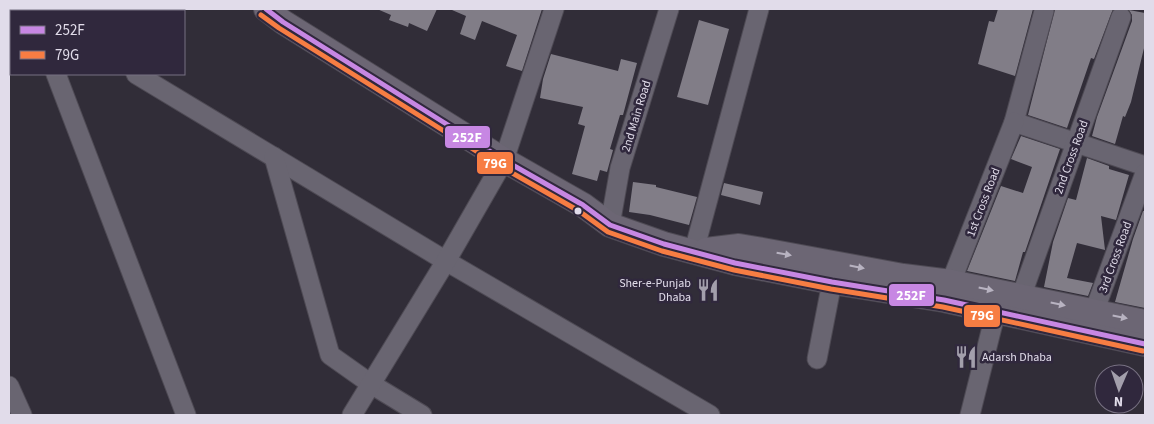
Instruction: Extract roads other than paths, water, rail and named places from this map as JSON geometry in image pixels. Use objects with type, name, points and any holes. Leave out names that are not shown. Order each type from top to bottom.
[{"type":"main road","points":[[280,13],[504,160],[583,205],[610,225],[664,244],[735,263],[832,282],[900,292],[1145,344]]},
{"type":"main road","points":[[694,251],[739,246],[903,276],[951,282],[1145,322]]},
{"type":"street","points":[[352,415],[446,261],[504,160],[554,9]]},
{"type":"street","name":"2nd Main Road","points":[[610,225],[620,168],[669,9]]},
{"type":"street","points":[[694,251],[759,9]]},
{"type":"street","name":"1st Cross Road","points":[[951,282],[1014,122],[1044,11]]},
{"type":"street","name":"2nd Cross Road","points":[[1022,297],[1121,17]]},
{"type":"street","points":[[56,75],[186,415]]},
{"type":"street","points":[[138,75],[446,261],[710,415]]},
{"type":"street","points":[[1014,122],[1145,166]]},
{"type":"street","points":[[274,157],[330,355],[371,384],[422,415]]},
{"type":"street","name":"3rd Cross Road","points":[[1094,312],[1145,174]]},
{"type":"street","points":[[817,359],[832,282]]},
{"type":"street","points":[[970,415],[996,311]]},
{"type":"street","points":[[9,386],[22,415]]},
{"type":"place","name":"Sher-e-Punjab Dhaba","points":[[708,290]]},
{"type":"place","name":"Adarsh Dhaba","points":[[966,357]]}]
